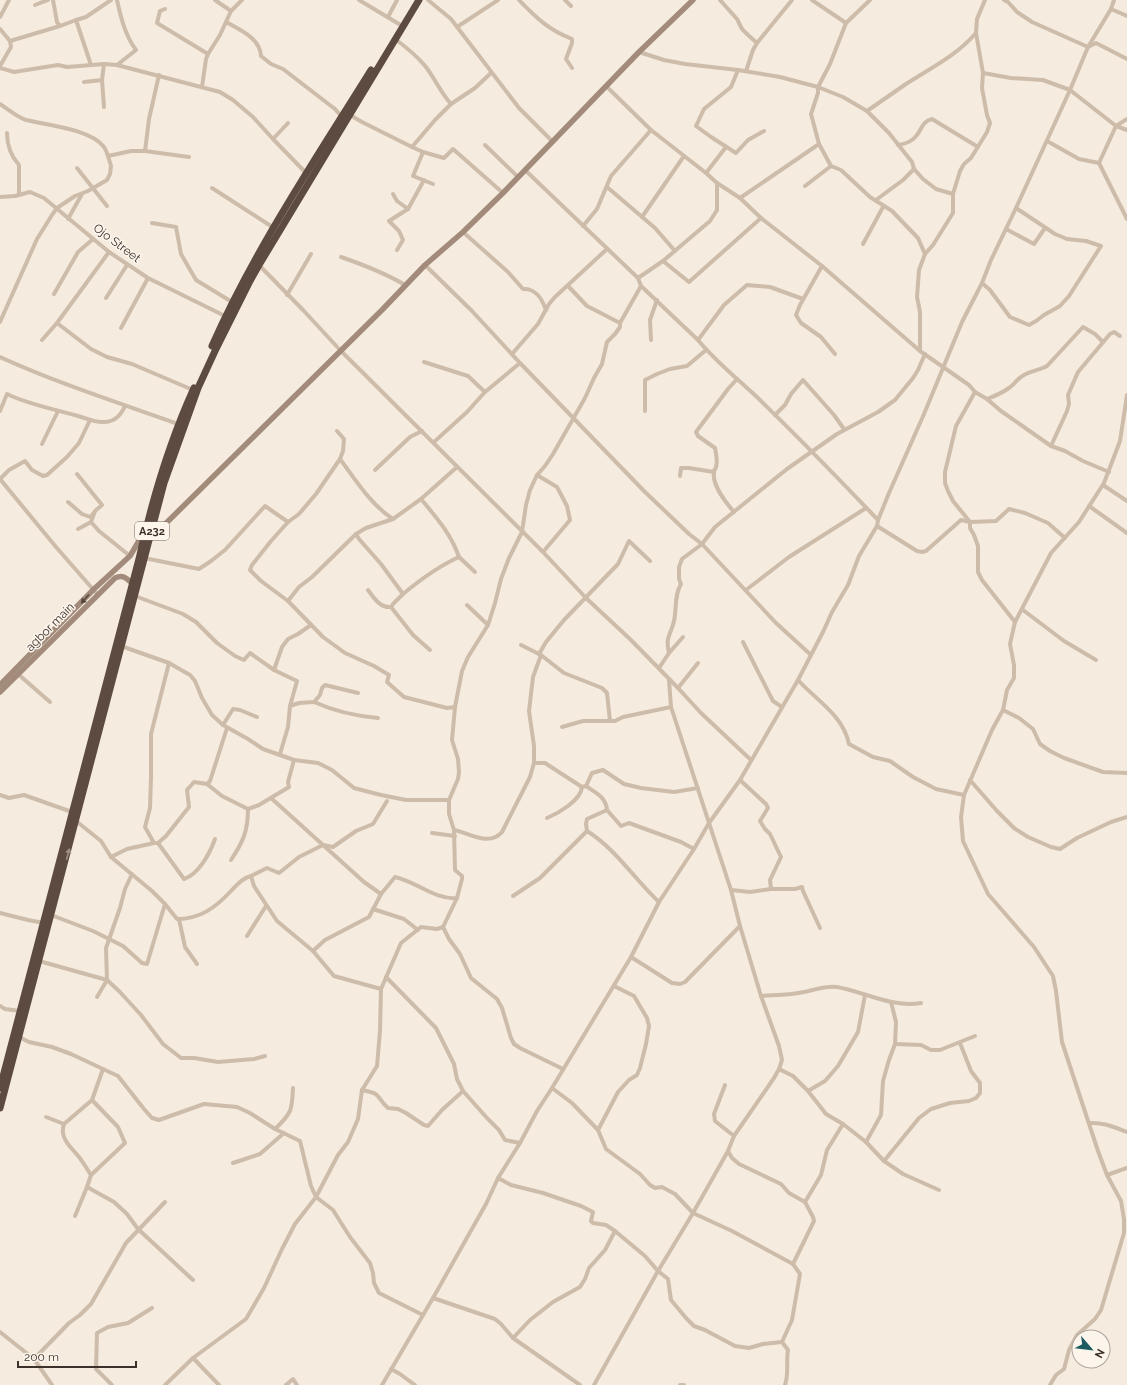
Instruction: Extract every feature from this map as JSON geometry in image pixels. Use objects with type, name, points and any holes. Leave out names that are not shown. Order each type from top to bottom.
[{"type":"highway","name":"A232","points":[[0,1088],[20,1011],[46,923],[51,915],[149,540],[167,477],[198,388],[215,351],[307,174],[413,0]]},
{"type":"highway","name":"A232","points":[[0,1108],[39,961],[46,923],[72,812],[158,484],[178,424],[225,316],[274,228],[292,204],[350,115],[419,0]]},
{"type":"street","points":[[0,18],[1,14],[7,7],[9,0]]},
{"type":"street","points":[[35,5],[48,0]]},
{"type":"street","points":[[53,0],[57,22],[60,26]]},
{"type":"street","points":[[10,41],[49,31],[86,17],[111,0]]},
{"type":"street","points":[[117,0],[124,29],[129,42],[136,50],[117,65]]},
{"type":"street","points":[[215,0],[231,11]]},
{"type":"street","points":[[202,87],[208,54],[231,11],[242,0]]},
{"type":"street","points":[[359,0],[388,16],[399,24]]},
{"type":"street","points":[[388,16],[397,0]]},
{"type":"street","points":[[428,0],[451,19],[519,108],[553,142]]},
{"type":"street","points":[[456,27],[498,0]]},
{"type":"street","points":[[519,0],[538,19],[556,33],[572,39],[566,59],[572,68]]},
{"type":"street","points":[[565,0],[571,6]]},
{"type":"street","points":[[720,0],[737,19],[748,35],[757,43]]},
{"type":"street","points":[[746,71],[757,43],[792,0]]},
{"type":"street","points":[[812,0],[846,23]]},
{"type":"street","points":[[870,0],[846,23],[834,54],[818,87],[818,93],[811,114],[819,144],[831,166],[841,170],[870,197],[892,211],[918,238],[925,254]]},
{"type":"street","points":[[920,351],[920,312],[917,297],[919,270],[925,254],[933,245],[953,213],[954,194],[960,171],[964,164],[971,158],[990,126],[982,88],[983,73],[976,33],[977,19],[985,0]]},
{"type":"street","points":[[1004,0],[1008,2],[1017,12],[1032,22],[1088,47]]},
{"type":"street","points":[[382,1385],[486,1204],[498,1178],[631,957],[659,902],[694,849],[709,823],[740,780],[798,680],[832,612],[848,585],[859,556],[877,526],[878,520],[924,414],[964,316],[982,283],[991,260],[1047,141],[1088,47],[1111,9],[1114,0]]},
{"type":"street","points":[[149,540],[425,265],[463,232],[503,193],[639,52],[692,1]]},
{"type":"street","points":[[165,9],[160,11],[157,23],[208,54]]},
{"type":"street","points":[[1111,9],[1127,16]]},
{"type":"street","points":[[76,20],[91,65]]},
{"type":"street","points":[[226,22],[248,34],[261,48],[261,56],[271,64],[283,69],[293,76],[342,117]]},
{"type":"street","points":[[0,28],[10,41],[12,47],[0,67],[14,72],[58,65],[67,67],[104,64],[117,65],[220,92],[233,100],[253,117],[307,174]]},
{"type":"street","points":[[867,110],[941,63],[965,45],[976,33]]},
{"type":"street","points":[[395,38],[413,53],[425,66],[443,95],[451,104]]},
{"type":"street","points":[[1088,47],[1096,43],[1127,59]]},
{"type":"street","points":[[639,52],[664,60],[685,64],[746,71],[780,77],[818,87],[843,97],[867,110],[912,162],[914,170],[923,179],[936,189],[954,194]]},
{"type":"street","points":[[104,64],[102,80],[104,107]]},
{"type":"street","points":[[738,70],[731,87],[704,109],[696,126],[726,147],[736,152],[748,140],[764,131]]},
{"type":"street","points":[[412,147],[451,104],[475,88],[491,73]]},
{"type":"street","points":[[983,73],[1011,78],[1043,80],[1070,90],[1116,126],[1127,130]]},
{"type":"street","points":[[146,151],[149,119],[159,75]]},
{"type":"street","points":[[84,82],[102,80]]},
{"type":"street","points":[[606,86],[651,130],[706,173],[717,184],[740,198],[761,218],[822,266],[920,351],[969,385],[975,392],[987,399],[1001,411],[1051,446],[1109,472]]},
{"type":"street","points":[[0,104],[25,120],[47,123],[86,135],[96,140],[104,147],[111,166],[110,174],[107,180],[93,189],[75,196],[57,208],[37,239],[0,322]]},
{"type":"street","points":[[350,115],[423,152],[444,158],[453,149],[503,193]]},
{"type":"street","points":[[898,145],[914,138],[925,122],[932,119],[978,147]]},
{"type":"street","points":[[1099,163],[1116,126],[1127,119]]},
{"type":"street","points":[[273,139],[288,123]]},
{"type":"street","points":[[583,226],[598,209],[611,176],[651,130]]},
{"type":"street","points":[[7,133],[12,158],[19,165],[19,195]]},
{"type":"street","points":[[1047,141],[1079,159],[1099,163]]},
{"type":"street","points":[[902,151],[905,143]]},
{"type":"street","points":[[740,198],[819,144]]},
{"type":"street","points":[[485,145],[518,177]]},
{"type":"street","points":[[706,173],[726,147]]},
{"type":"street","points":[[108,156],[131,151],[146,151],[189,156]]},
{"type":"street","points":[[423,152],[413,176],[433,184]]},
{"type":"street","points":[[642,217],[684,156]]},
{"type":"street","points":[[1099,163],[1127,219]]},
{"type":"street","points":[[805,186],[831,166]]},
{"type":"street","points":[[77,168],[107,206]]},
{"type":"street","points":[[525,170],[638,278],[641,286],[813,452],[878,520]]},
{"type":"street","points":[[876,200],[914,170]]},
{"type":"street","points":[[397,250],[403,240],[402,236],[389,221],[408,209],[424,180]]},
{"type":"street","points":[[638,278],[663,261],[710,221],[717,210],[717,184]]},
{"type":"street","points":[[607,187],[642,217],[675,251]]},
{"type":"street","points":[[212,188],[274,228]]},
{"type":"street","name":"Ojo Street","points":[[0,197],[30,192],[37,194],[57,208],[68,219],[127,265],[148,278],[225,316]]},
{"type":"street","points":[[68,219],[82,194]]},
{"type":"street","points":[[393,194],[397,201],[408,209]]},
{"type":"street","points":[[863,244],[883,206]]},
{"type":"street","points":[[982,283],[990,290],[1010,317],[1029,325],[1060,306],[1069,296],[1101,246],[1055,234],[1016,208]]},
{"type":"street","points":[[663,261],[689,282],[761,218]]},
{"type":"street","points":[[152,223],[176,228],[181,254],[196,280],[232,302]]},
{"type":"street","points":[[1006,229],[1034,244],[1045,228]]},
{"type":"street","points":[[463,232],[508,272],[523,288],[533,290],[543,302],[546,310]]},
{"type":"street","points":[[54,294],[78,252],[93,239]]},
{"type":"street","points":[[512,354],[538,324],[549,304],[607,249]]},
{"type":"street","points":[[42,340],[57,323],[109,252]]},
{"type":"street","points":[[287,295],[311,254]]},
{"type":"street","points":[[341,257],[387,274],[405,285]]},
{"type":"street","points":[[106,298],[127,265]]},
{"type":"street","points":[[259,265],[340,350],[434,442],[457,467],[543,552],[586,598],[659,668],[701,713],[751,760]]},
{"type":"street","points":[[425,265],[472,311],[520,363],[644,491],[689,534],[702,544],[776,623],[811,655]]},
{"type":"street","points":[[822,266],[803,299],[796,315],[801,323],[821,337],[835,354]]},
{"type":"street","points":[[122,328],[148,278]]},
{"type":"street","points":[[698,340],[724,305],[747,285],[770,286],[803,299]]},
{"type":"street","points":[[568,286],[587,306],[620,322]]},
{"type":"street","points":[[165,1385],[193,1358],[246,1320],[264,1288],[295,1224],[316,1197],[338,1154],[348,1142],[358,1119],[362,1090],[377,1066],[381,989],[401,943],[421,927],[437,930],[443,927],[456,898],[462,876],[455,870],[455,836],[449,814],[449,800],[458,779],[459,772],[458,759],[452,740],[455,707],[462,671],[468,657],[488,625],[496,603],[506,564],[522,532],[530,490],[537,475],[553,454],[573,418],[602,364],[607,342],[620,327],[620,322],[641,286]]},
{"type":"street","points":[[651,340],[650,320],[656,300]]},
{"type":"street","points":[[57,323],[91,349],[107,357],[132,364],[192,390]]},
{"type":"street","points":[[987,399],[1010,387],[1021,377],[1030,372],[1040,370],[1047,366],[1083,326],[1095,334],[1103,342]]},
{"type":"street","points":[[1051,446],[1067,411],[1069,404],[1068,395],[1078,372],[1103,342],[1114,332],[1120,336]]},
{"type":"street","points":[[645,411],[645,380],[670,369],[687,366],[706,350]]},
{"type":"street","points":[[668,654],[667,642],[674,621],[677,592],[681,584],[679,579],[679,567],[682,559],[702,544],[715,527],[770,482],[844,429],[878,412],[895,400],[913,378],[925,354]]},
{"type":"street","points":[[0,357],[124,406],[178,424]]},
{"type":"street","points":[[424,362],[468,376],[485,392]]},
{"type":"street","points":[[434,442],[485,392],[520,363]]},
{"type":"street","points":[[734,512],[726,503],[715,482],[714,472],[717,455],[716,448],[698,436],[696,432],[737,379]]},
{"type":"street","points":[[775,415],[785,405],[791,394],[803,380],[834,414],[844,429]]},
{"type":"street","points":[[975,392],[956,426],[945,472],[945,483],[948,491],[970,522],[970,528],[978,546],[978,567],[982,580],[1015,622]]},
{"type":"street","points":[[0,411],[7,394],[32,404],[90,420],[105,422],[120,415],[124,406]]},
{"type":"street","points":[[1050,1385],[1056,1375],[1064,1369],[1076,1335],[1095,1319],[1101,1310],[1121,1245],[1124,1233],[1124,1219],[1121,1201],[1107,1174],[1062,1042],[1053,976],[1034,947],[988,894],[963,841],[961,817],[964,795],[992,730],[1003,710],[1007,690],[1014,678],[1014,665],[1010,644],[1015,622],[1023,610],[1051,553],[1079,522],[1103,485],[1120,441],[1127,395]]},
{"type":"street","points":[[42,444],[58,411]]},
{"type":"street","points":[[90,420],[79,443],[67,457],[47,475],[43,476],[38,474],[32,470],[25,461],[9,470],[0,479],[98,595]]},
{"type":"street","points":[[375,470],[410,437],[422,430]]},
{"type":"street","points":[[337,431],[344,439],[340,459],[316,494],[299,514],[288,522],[271,541],[252,565],[250,570],[261,581],[288,601],[323,637],[345,653],[374,666],[389,675],[387,682],[404,697],[447,708],[455,707]]},
{"type":"street","points":[[340,459],[362,488],[385,514],[394,519]]},
{"type":"street","points":[[288,601],[299,587],[312,577],[356,534],[366,528],[394,519],[421,499],[457,467]]},
{"type":"street","points":[[680,476],[681,468],[714,472]]},
{"type":"street","points":[[68,502],[82,514],[90,517],[102,505],[77,474]]},
{"type":"street","points":[[537,475],[557,487],[568,506],[570,520],[543,552]]},
{"type":"street","points":[[1103,485],[1127,501]]},
{"type":"street","points":[[421,499],[446,530],[454,543],[459,557],[475,572]]},
{"type":"street","points":[[144,558],[199,569],[224,550],[265,506],[288,522]]},
{"type":"street","points":[[1089,506],[1127,533]]},
{"type":"street","points":[[746,590],[789,557],[866,508]]},
{"type":"street","points":[[877,526],[917,552],[922,552],[926,551],[961,520],[970,522],[996,521],[1009,509],[1048,523],[1065,538]]},
{"type":"street","points":[[78,529],[91,522],[95,511]]},
{"type":"street","points":[[382,522],[385,514]]},
{"type":"street","points":[[91,522],[99,531],[130,556]]},
{"type":"street","points":[[114,575],[130,556],[146,530]]},
{"type":"street","points":[[356,534],[359,540],[381,564],[403,594]]},
{"type":"street","points":[[454,830],[465,832],[486,840],[499,835],[525,787],[534,763],[529,711],[533,677],[546,642],[564,620],[618,564],[629,541],[650,561]]},
{"type":"street","points":[[368,590],[376,602],[385,608],[391,607],[403,594],[423,577],[441,565],[459,557]]},
{"type":"street","points":[[114,575],[124,576],[132,583]]},
{"type":"street","name":"agbor main","points":[[0,685],[94,589],[114,575]]},
{"type":"street","name":"agbor main","points":[[0,692],[98,595],[114,575]]},
{"type":"street","points":[[135,596],[183,614],[196,622],[217,643],[236,656],[244,660],[250,653],[274,670],[297,681],[290,706],[288,727],[280,754]]},
{"type":"street","points":[[467,605],[488,625]]},
{"type":"street","points":[[391,607],[413,635],[430,650]]},
{"type":"street","points":[[1023,610],[1064,641],[1096,660]]},
{"type":"street","points":[[274,670],[282,647],[288,639],[311,625]]},
{"type":"street","points":[[659,668],[668,654],[683,637]]},
{"type":"street","points":[[743,642],[773,701],[782,707]]},
{"type":"street","points":[[520,644],[540,655],[564,673],[602,688],[607,693],[610,721]]},
{"type":"street","points":[[121,646],[169,663],[190,675],[195,681],[202,698],[212,715],[225,726],[263,749],[294,760],[318,763],[332,770],[354,788],[406,800],[449,800]]},
{"type":"street","points":[[169,663],[151,734],[150,808],[145,827],[184,880],[201,865],[209,853],[215,839]]},
{"type":"street","points":[[678,688],[698,663]]},
{"type":"street","points":[[18,674],[50,702]]},
{"type":"street","points":[[594,1385],[728,1151],[734,1136],[779,1069],[782,1060],[740,926],[731,890],[671,707],[669,680]]},
{"type":"street","points":[[798,680],[809,692],[831,710],[847,734],[849,744],[874,757],[890,761],[912,777],[936,789],[964,795]]},
{"type":"street","points":[[314,702],[320,695],[322,688],[325,685],[358,693]]},
{"type":"street","points":[[290,706],[299,703],[314,702],[326,708],[378,718]]},
{"type":"street","points":[[562,727],[583,721],[610,721],[671,707]]},
{"type":"street","points":[[207,784],[210,781],[225,726],[233,709],[240,710],[257,717]]},
{"type":"street","points":[[1003,710],[1019,718],[1033,729],[1040,744],[1050,751],[1064,758],[1103,772],[1127,773]]},
{"type":"street","points":[[248,809],[289,787],[288,782],[294,760]]},
{"type":"street","points":[[534,763],[545,762],[602,796],[607,805],[607,810],[621,826],[630,823],[681,842],[694,849]]},
{"type":"street","points":[[547,818],[571,804],[582,791],[592,773],[603,770],[624,784],[641,788],[674,792],[698,788]]},
{"type":"street","points":[[740,780],[766,804],[768,808],[760,821],[770,834],[781,857],[770,880],[771,888]]},
{"type":"street","points":[[970,780],[997,812],[1014,828],[1028,837],[1051,847],[1060,849],[1077,838],[1111,822],[1127,818]]},
{"type":"street","points":[[111,856],[127,849],[156,843],[166,836],[189,806],[187,790],[194,782],[207,784],[222,796],[248,809]]},
{"type":"street","points":[[0,795],[9,798],[24,795],[72,812]]},
{"type":"street","points":[[271,798],[364,882],[381,894]]},
{"type":"street","points":[[76,821],[101,841],[111,856],[165,904],[177,919],[179,919],[194,918],[202,914],[222,900],[246,877],[267,868],[279,873],[299,856],[323,845],[333,846],[356,831],[373,824],[387,801]]},
{"type":"street","points":[[231,860],[242,843],[245,833],[248,809]]},
{"type":"street","points":[[607,810],[587,819],[587,831],[595,836],[659,902]]},
{"type":"street","points":[[513,896],[540,878],[587,831]]},
{"type":"street","points":[[432,833],[455,836]]},
{"type":"street","points":[[97,998],[107,980],[106,948],[125,889],[132,874]]},
{"type":"street","points":[[250,876],[254,886],[277,921],[313,951],[334,976],[381,989]]},
{"type":"street","points":[[313,951],[325,940],[369,917],[381,894],[396,877],[407,880],[442,897],[456,898]]},
{"type":"street","points":[[731,890],[750,892],[771,888],[795,889],[802,887],[820,928]]},
{"type":"street","points":[[51,915],[93,931],[123,946],[142,963],[147,964],[165,904]]},
{"type":"street","points":[[247,936],[266,906]]},
{"type":"street","points":[[373,909],[404,919],[418,930]]},
{"type":"street","points":[[0,913],[46,923]]},
{"type":"street","points":[[179,919],[185,947],[197,964]]},
{"type":"street","points":[[631,957],[672,983],[680,984],[685,982],[740,926]]},
{"type":"street","points":[[443,927],[449,939],[460,954],[471,978],[497,999],[502,1008],[514,1044],[563,1069]]},
{"type":"street","points":[[39,961],[107,980],[120,991],[163,1044],[181,1058],[194,1058],[218,1062],[254,1059],[265,1056]]},
{"type":"street","points":[[386,977],[436,1028],[454,1064],[463,1092],[499,1130],[505,1140],[520,1143]]},
{"type":"street","points":[[598,1130],[618,1092],[629,1080],[637,1075],[646,1044],[649,1026],[647,1018],[634,996],[614,986]]},
{"type":"street","points":[[761,996],[803,992],[822,987],[837,987],[891,1002],[914,1004],[921,1003]]},
{"type":"street","points":[[808,1091],[825,1080],[838,1066],[858,1032],[865,995]]},
{"type":"street","points":[[866,1142],[881,1115],[883,1081],[895,1044],[896,1022],[891,1002]]},
{"type":"street","points":[[0,1006],[5,1009],[20,1011]]},
{"type":"street","points":[[895,1044],[921,1045],[931,1050],[940,1050],[975,1036]]},
{"type":"street","points":[[19,1037],[30,1042],[52,1047],[71,1054],[118,1076],[152,1118],[159,1120],[204,1104],[226,1105],[250,1112],[275,1129],[300,1141],[311,1186],[316,1197],[333,1210],[350,1237],[370,1263],[374,1283],[379,1293],[423,1315]]},
{"type":"street","points":[[884,1161],[919,1118],[931,1109],[969,1101],[976,1098],[980,1093],[980,1083],[971,1071],[960,1043]]},
{"type":"street","points":[[91,1175],[78,1156],[66,1143],[62,1128],[64,1124],[92,1100],[103,1069]]},
{"type":"street","points":[[779,1069],[793,1076],[808,1091],[826,1114],[843,1124],[866,1142],[884,1161],[903,1174],[939,1190]]},
{"type":"street","points":[[725,1085],[713,1118],[715,1122],[734,1136]]},
{"type":"street","points":[[275,1129],[287,1117],[291,1110],[293,1088]]},
{"type":"street","points":[[552,1088],[572,1103],[598,1130],[606,1149],[640,1174],[650,1185],[655,1188],[662,1187],[675,1194],[693,1213],[732,1231],[793,1264],[800,1274],[792,1320],[782,1342]]},
{"type":"street","points":[[362,1090],[375,1092],[388,1108],[398,1109],[428,1126],[442,1110],[463,1092]]},
{"type":"street","points":[[75,1216],[91,1175],[125,1143],[118,1127],[92,1100]]},
{"type":"street","points":[[46,1117],[64,1124]]},
{"type":"street","points":[[1089,1123],[1101,1123],[1127,1132]]},
{"type":"street","points":[[805,1202],[821,1175],[827,1150],[843,1124]]},
{"type":"street","points":[[233,1163],[260,1154],[284,1133]]},
{"type":"street","points":[[728,1151],[732,1158],[740,1164],[781,1184],[789,1193],[805,1202],[814,1217],[814,1221],[793,1264]]},
{"type":"street","points":[[1107,1174],[1127,1168]]},
{"type":"street","points":[[498,1178],[511,1186],[543,1193],[581,1206],[593,1212],[591,1221],[593,1224],[606,1225],[615,1231],[645,1256],[668,1280],[671,1300],[694,1326],[705,1330],[735,1346],[749,1348],[763,1344],[782,1342]]},
{"type":"street","points":[[87,1187],[114,1202],[127,1214],[138,1229],[193,1280]]},
{"type":"street","points":[[34,1359],[69,1323],[91,1304],[126,1243],[165,1202]]},
{"type":"street","points":[[513,1338],[530,1320],[553,1302],[580,1287],[589,1268],[605,1250],[615,1231]]},
{"type":"street","points":[[433,1298],[495,1319],[513,1338],[580,1385]]},
{"type":"street","points":[[112,1385],[96,1369],[97,1333],[108,1327],[128,1323],[152,1308]]},
{"type":"street","points":[[0,1332],[34,1359],[52,1385]]},
{"type":"street","points":[[782,1342],[788,1350],[787,1379],[785,1385]]},
{"type":"street","points":[[193,1358],[219,1385]]},
{"type":"street","points":[[391,1369],[415,1385]]},
{"type":"street","points":[[286,1385],[293,1379],[297,1385]]}]
